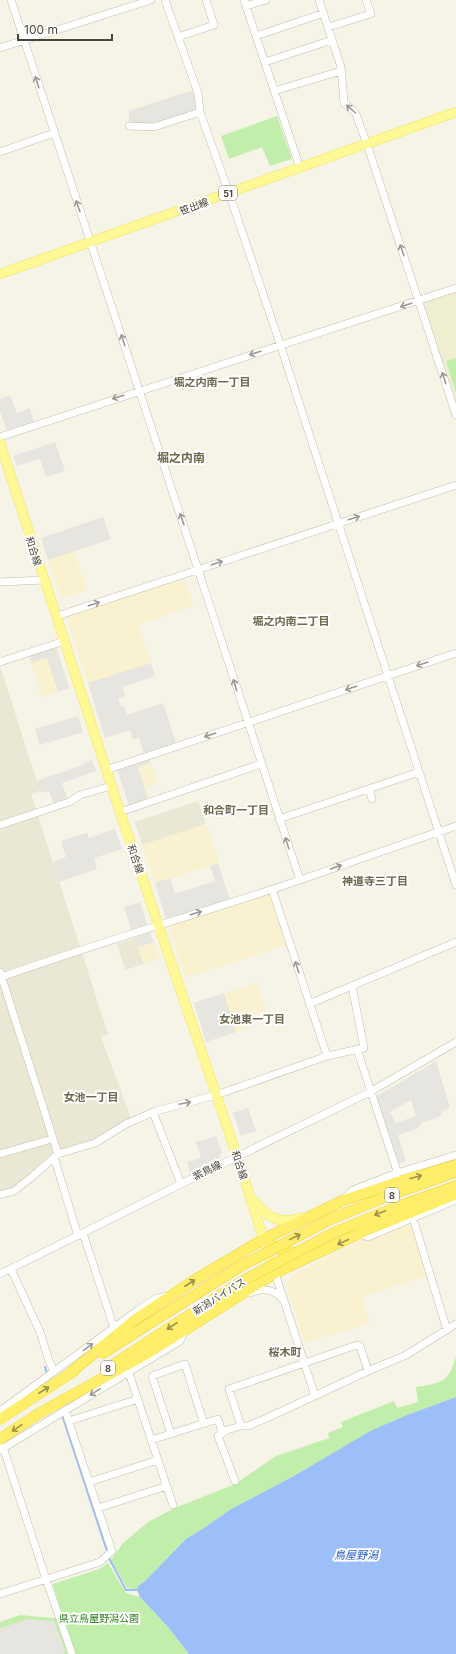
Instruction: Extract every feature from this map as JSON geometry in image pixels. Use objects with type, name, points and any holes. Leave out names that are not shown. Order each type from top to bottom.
[{"type":"highway","points":[[69,1374],[133,1321],[173,1294],[264,1240],[344,1200],[404,1180],[456,1166]]},
{"type":"highway","name":"新潟バイパス","points":[[0,1419],[212,1284],[284,1242],[329,1220],[390,1195],[456,1172]]},
{"type":"highway","name":"新潟バイパス","points":[[2,1446],[36,1415],[253,1275],[333,1233],[394,1208],[456,1186]]},
{"type":"highway","points":[[36,1415],[186,1330],[275,1273],[358,1234],[456,1194]]},
{"type":"highway","points":[[264,1240],[271,1246],[286,1251],[301,1253],[323,1251]]},
{"type":"highway","points":[[207,1273],[233,1262],[257,1256],[267,1260],[275,1273]]},
{"type":"main road","name":"笹出線","points":[[0,274],[456,112]]},
{"type":"main road","name":"和合線","points":[[0,443],[111,786],[237,1156],[275,1273]]},
{"type":"main road","points":[[250,1196],[266,1214],[274,1219],[291,1220],[303,1218],[321,1211]]},
{"type":"street","points":[[11,0],[300,880]]},
{"type":"street","points":[[0,48],[151,0]]},
{"type":"street","points":[[165,0],[198,93],[200,112],[280,344],[456,885]]},
{"type":"street","points":[[178,37],[214,25],[206,0]]},
{"type":"street","points":[[266,0],[245,3],[300,168]]},
{"type":"street","points":[[319,0],[341,71],[344,103],[355,112],[367,144],[456,415]]},
{"type":"street","points":[[328,27],[371,14],[366,0]]},
{"type":"street","points":[[256,36],[324,13]]},
{"type":"street","points":[[265,62],[332,40]]},
{"type":"street","points":[[274,91],[341,71]]},
{"type":"street","points":[[129,126],[154,127],[200,112]]},
{"type":"street","points":[[0,152],[54,133]]},
{"type":"street","points":[[0,437],[280,344],[456,288]]},
{"type":"street","points":[[57,616],[456,485]]},
{"type":"street","points":[[0,582],[44,580]]},
{"type":"street","points":[[0,662],[64,641]]},
{"type":"street","points":[[106,770],[456,653]]},
{"type":"street","points":[[120,812],[261,764]]},
{"type":"street","points":[[279,819],[420,772]]},
{"type":"street","points":[[0,825],[69,802],[80,795],[111,786]]},
{"type":"street","points":[[368,789],[372,799]]},
{"type":"street","points":[[115,1330],[81,1234],[1,974],[272,890],[456,826]]},
{"type":"street","points":[[272,890],[327,1056]]},
{"type":"street","points":[[310,1004],[456,942]]},
{"type":"street","points":[[0,1195],[14,1191],[56,1155],[95,1143],[126,1124],[154,1112],[216,1095],[327,1056],[364,1048],[352,986]]},
{"type":"street","name":"紫鳥線","points":[[1,1271],[10,1269],[237,1156],[370,1092],[456,1042]]},
{"type":"street","points":[[357,1049],[398,1175]]},
{"type":"street","points":[[154,1112],[181,1184]]},
{"type":"street","points":[[0,1154],[52,1139]]},
{"type":"street","points":[[344,1200],[353,1190],[456,1155]]},
{"type":"street","points":[[358,1234],[368,1237],[413,1216],[456,1200]]},
{"type":"street","points":[[413,1216],[447,1330]]},
{"type":"street","points":[[10,1269],[40,1332],[49,1361],[54,1371]]},
{"type":"street","points":[[275,1273],[315,1396]]},
{"type":"street","points":[[242,1294],[259,1289],[266,1289],[278,1294],[284,1302]]},
{"type":"street","points":[[0,1410],[115,1330],[138,1310],[155,1299],[173,1294]]},
{"type":"street","points":[[235,1481],[218,1436],[222,1432],[241,1426],[254,1424],[368,1370],[406,1355],[456,1324]]},
{"type":"street","points":[[72,1654],[2,1446],[180,1341],[186,1330]]},
{"type":"street","points":[[241,1426],[229,1389],[357,1345],[360,1346],[368,1370]]},
{"type":"street","points":[[171,1434],[152,1376],[185,1364],[204,1424]]},
{"type":"street","points":[[128,1371],[173,1505]]},
{"type":"street","points":[[69,1421],[138,1399]]},
{"type":"street","points":[[0,1594],[100,1562],[109,1553],[98,1508],[65,1410]]},
{"type":"street","points":[[151,1440],[218,1420],[222,1432]]},
{"type":"street","points":[[89,1482],[158,1460]]},
{"type":"street","points":[[98,1508],[167,1486]]},
{"type":"shaded area","points":[[193,90],[196,111],[153,125],[129,124],[129,111]]},
{"type":"shaded area","points":[[456,291],[456,407],[422,302]]},
{"type":"shaded area","points":[[10,395],[17,413],[30,408],[34,422],[7,431],[0,411],[0,397],[1,399]]},
{"type":"shaded area","points":[[55,442],[65,471],[46,477],[40,459],[17,466],[13,456]]},
{"type":"shaded area","points":[[103,517],[111,539],[48,560],[41,538]]},
{"type":"shaded area","points":[[74,551],[87,590],[61,598],[48,560]]},
{"type":"shaded area","points":[[183,576],[194,606],[138,624],[151,663],[88,683],[66,616]]},
{"type":"shaded area","points":[[56,646],[69,688],[42,697],[29,655]]},
{"type":"shaded area","points":[[56,646],[69,688],[58,692],[47,658],[31,663],[29,655]]},
{"type":"shaded area","points":[[151,663],[155,676],[122,687],[125,696],[118,698],[121,707],[124,706],[127,715],[163,703],[176,743],[144,754],[139,738],[133,739],[130,730],[105,738],[88,683]]},
{"type":"shaded area","points":[[0,666],[40,791],[31,794],[108,1034],[101,1037],[131,1118],[94,1141],[54,1154],[13,1188],[0,1191]]},
{"type":"shaded area","points":[[78,716],[83,732],[40,745],[35,729]]},
{"type":"shaded area","points":[[149,758],[157,783],[146,787],[150,799],[129,806],[117,768]]},
{"type":"shaded area","points":[[149,758],[150,763],[138,767],[148,800],[129,806],[117,768]]},
{"type":"shaded area","points":[[92,760],[96,771],[62,783],[68,800],[54,805],[49,791],[41,793],[36,781],[83,765],[83,763]]},
{"type":"shaded area","points":[[198,801],[206,824],[142,845],[135,822]]},
{"type":"shaded area","points":[[206,824],[219,863],[155,883],[142,845]]},
{"type":"shaded area","points":[[115,829],[122,849],[94,858],[97,869],[59,882],[53,862],[66,857],[61,841],[87,833],[89,838]]},
{"type":"shaded area","points":[[218,863],[230,900],[166,920],[155,883],[170,878],[175,894],[215,881],[210,866]]},
{"type":"shaded area","points":[[269,892],[286,945],[185,978],[168,925]]},
{"type":"shaded area","points":[[140,902],[148,927],[132,932],[124,907]]},
{"type":"shaded area","points":[[150,933],[154,942],[138,947],[135,938]]},
{"type":"shaded area","points":[[135,938],[144,964],[125,970],[117,944]]},
{"type":"shaded area","points":[[154,942],[159,959],[144,964],[138,947]]},
{"type":"shaded area","points":[[257,983],[266,1011],[249,1016],[252,1027],[206,1042],[194,1003]]},
{"type":"shaded area","points":[[224,993],[236,1032],[206,1042],[194,1003]]},
{"type":"shaded area","points":[[436,1061],[450,1108],[443,1110],[439,1117],[423,1122],[417,1129],[398,1135],[406,1161],[396,1165],[375,1097]],"holes":[[[411,1100],[416,1116],[396,1123],[390,1112]]]},
{"type":"shaded area","points":[[248,1108],[256,1131],[241,1136],[233,1113]]},
{"type":"shaded area","points":[[216,1136],[222,1152],[219,1159],[191,1174],[187,1162],[201,1158],[196,1142]]},
{"type":"shaded area","points":[[412,1221],[427,1276],[361,1297],[370,1323],[304,1343],[287,1287],[287,1283],[292,1276],[358,1241]]},
{"type":"shaded area","points":[[28,1619],[54,1621],[65,1650],[63,1654],[0,1654],[0,1628]]},
{"type":"green space","points":[[277,116],[292,159],[270,166],[262,147],[229,159],[221,136]]},
{"type":"green space","points":[[456,358],[456,393],[446,361]]},
{"type":"green space","points":[[456,1357],[456,1397],[372,1430],[292,1477],[231,1509],[186,1539],[145,1581],[138,1586],[137,1590],[127,1588],[111,1560],[123,1543],[148,1522],[175,1508],[235,1484],[276,1456],[329,1438],[328,1433],[343,1427],[341,1422],[394,1401],[397,1408],[418,1402],[416,1387],[438,1383],[447,1377]]},
{"type":"green space","name":"県立鳥屋野潟公園","points":[[108,1563],[126,1593],[140,1597],[168,1627],[189,1654],[0,1654],[0,1622],[20,1615],[63,1619],[53,1584],[99,1569]]},
{"type":"water","name":"鳥屋野潟","points":[[456,1397],[456,1654],[189,1654],[168,1627],[140,1597],[137,1590],[138,1586],[145,1581],[186,1539],[231,1509],[292,1477],[372,1430]]},
{"type":"waterway","points":[[45,1367],[47,1374]]},
{"type":"waterway","points":[[62,1415],[110,1560],[126,1590],[139,1590]]},
{"type":"district","name":"堀之内南一丁目","points":[[212,382]]},
{"type":"district","name":"堀之内南","points":[[181,457]]},
{"type":"district","name":"堀之内南二丁目","points":[[291,621]]},
{"type":"district","name":"和合町一丁目","points":[[236,810]]},
{"type":"district","name":"神道寺三丁目","points":[[375,881]]},
{"type":"district","name":"女池東一丁目","points":[[252,1019]]},
{"type":"district","name":"女池一丁目","points":[[91,1097]]},
{"type":"district","name":"桜木町","points":[[285,1352]]}]
